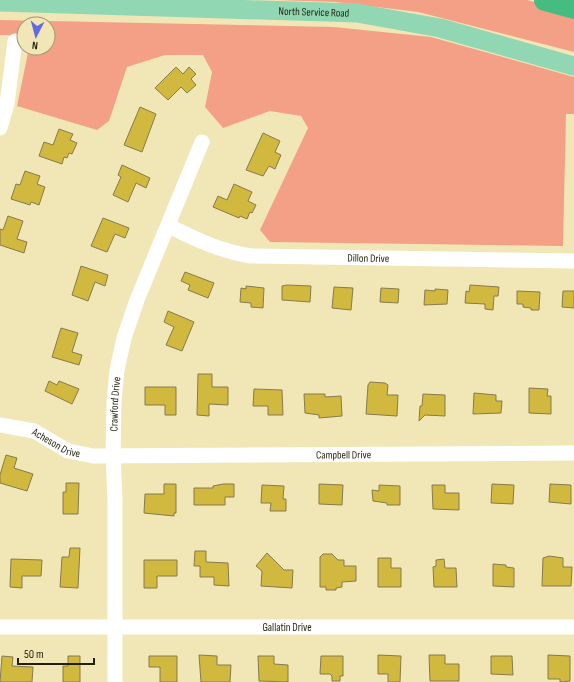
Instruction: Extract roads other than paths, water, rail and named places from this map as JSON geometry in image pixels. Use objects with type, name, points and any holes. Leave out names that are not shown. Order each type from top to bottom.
[{"type":"highway","points":[[545,0],[574,8]]},
{"type":"main road","name":"North Service Road","points":[[0,2],[357,13],[440,28],[574,66]]},
{"type":"street","points":[[0,128],[7,104],[15,41]]},
{"type":"street","name":"Crawford Drive","points":[[115,682],[116,628],[113,455],[114,402],[117,370],[124,338],[137,300],[169,226],[202,142]]},
{"type":"street","name":"Dillon Drive","points":[[169,226],[207,245],[228,253],[251,256],[574,262]]},
{"type":"street","name":"Acheson Drive","points":[[0,424],[34,431],[68,451],[93,456],[113,455]]},
{"type":"street","name":"Campbell Drive","points":[[113,455],[574,453]]},
{"type":"street","name":"Gallatin Drive","points":[[0,627],[116,628],[574,626]]}]
